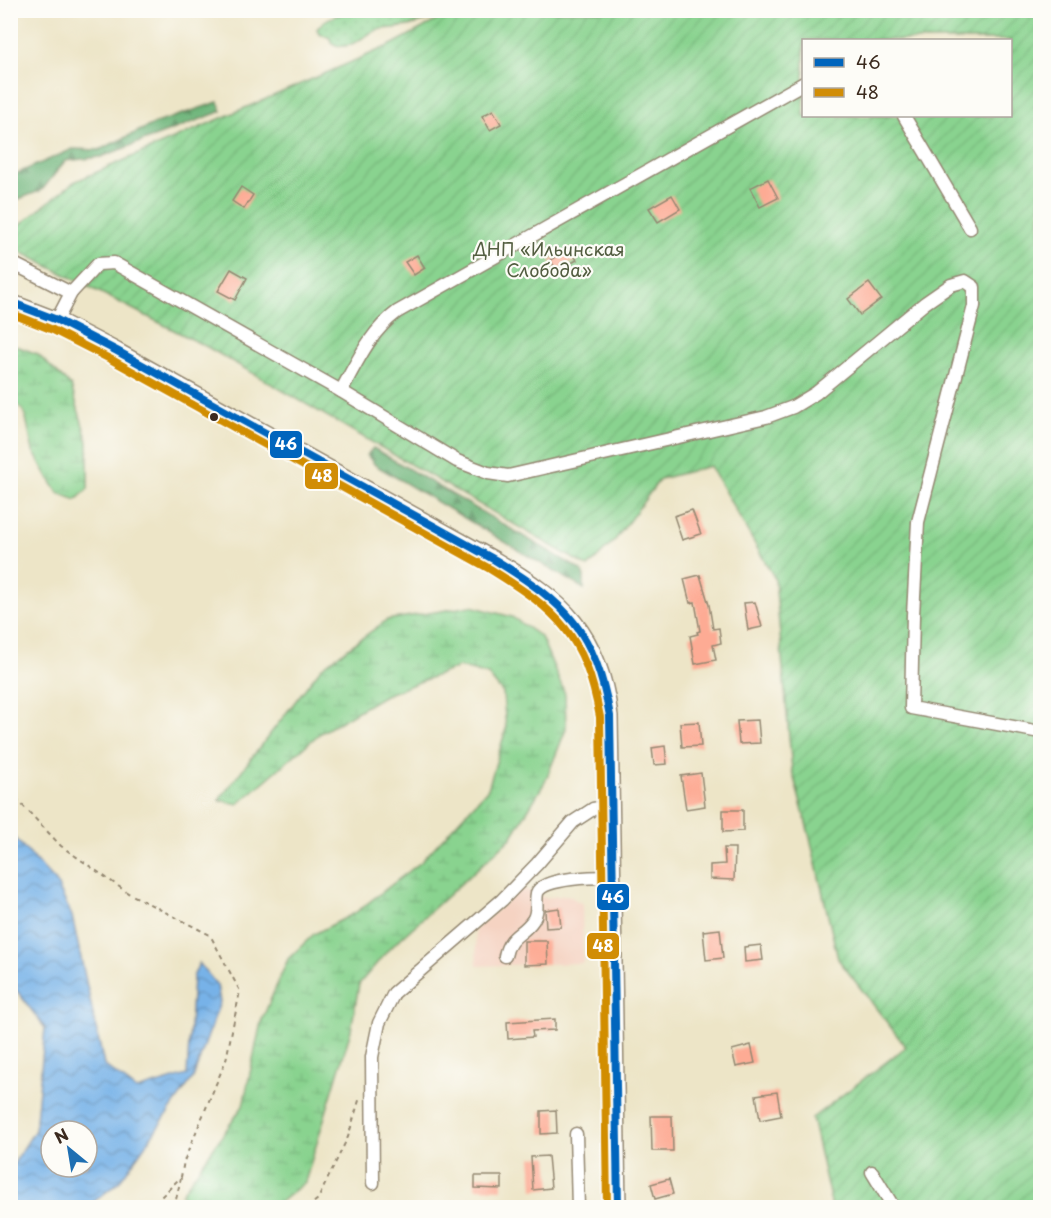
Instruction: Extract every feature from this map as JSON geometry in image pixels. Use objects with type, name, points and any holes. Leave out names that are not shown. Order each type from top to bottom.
[{"type":"main road","points":[[10,302],[57,320],[117,351],[516,572],[550,597],[582,632],[603,674],[610,716],[618,1208]]},
{"type":"street","points":[[341,391],[372,335],[396,312],[802,83]]},
{"type":"street","points":[[905,117],[970,228]]},
{"type":"street","points":[[10,262],[71,293]]},
{"type":"street","points":[[57,320],[71,293],[98,264],[114,263],[341,391],[457,461],[488,473],[508,476],[766,417],[793,407],[816,393],[925,303],[951,285],[965,282],[974,287],[974,306],[918,522],[911,708],[1041,732]]},
{"type":"street","points":[[373,1183],[372,1057],[383,1012],[394,993],[471,927],[531,871],[582,814],[593,809],[612,806]]},
{"type":"street","points":[[531,871],[543,886]]},
{"type":"street","points":[[505,956],[511,940],[534,920],[537,912],[537,892],[543,886],[548,883],[580,878],[612,877]]},
{"type":"street","points":[[576,1134],[578,1208]]},
{"type":"street","points":[[872,1172],[894,1208]]},
{"type":"path","points":[[10,792],[62,846],[128,893],[210,934],[240,991],[226,1060],[184,1161],[174,1208]]},
{"type":"path","points":[[307,1208],[318,1199],[348,1137],[361,1091]]},
{"type":"path","points":[[150,1208],[181,1177]]},
{"type":"shaded area","points":[[522,888],[545,898],[568,895],[582,904],[583,963],[477,966],[475,930]]},
{"type":"green space","points":[[356,10],[448,11],[416,24],[377,30],[354,43],[343,46],[331,42],[330,38],[319,33],[317,29],[324,21]]},
{"type":"green space","name":"ДНП «Ильинская Слобода»","points":[[454,11],[1040,11],[1040,1207],[832,1207],[812,1118],[906,1047],[838,959],[792,770],[775,579],[710,466],[660,479],[615,540],[588,567],[209,348],[11,247],[11,232],[74,182],[393,44]]},
{"type":"green space","points":[[218,102],[222,111],[101,157],[65,161],[42,190],[11,202],[11,176],[73,149],[99,150],[156,123]]},
{"type":"green space","points":[[11,344],[37,354],[71,386],[88,442],[88,489],[76,500],[58,493],[33,451],[25,413],[11,397]]},
{"type":"green space","points":[[373,448],[581,570],[584,577],[584,589],[375,465],[367,455]]},
{"type":"green space","points":[[471,606],[512,617],[541,637],[565,694],[566,729],[545,782],[511,838],[389,949],[359,984],[351,1030],[305,1182],[274,1207],[193,1207],[181,1194],[243,1106],[261,1022],[288,959],[314,934],[355,913],[421,862],[488,789],[506,729],[503,693],[488,675],[459,667],[385,695],[319,734],[238,804],[219,800],[321,668],[387,620]]},
{"type":"water","points":[[11,834],[56,882],[72,916],[104,1065],[137,1090],[187,1075],[193,977],[199,963],[217,985],[220,1002],[193,1078],[119,1182],[87,1207],[11,1207],[11,1168],[35,1130],[45,1028],[11,983]]},
{"type":"building","points":[[493,110],[501,124],[490,130],[482,116]]},
{"type":"building","points":[[768,179],[778,198],[760,207],[750,188]]},
{"type":"building","points":[[241,187],[253,195],[244,209],[232,201]]},
{"type":"building","points":[[672,195],[680,209],[658,222],[649,208]]},
{"type":"building","points":[[570,248],[577,260],[557,271],[550,260]]},
{"type":"building","points":[[417,255],[425,268],[414,275],[405,262]]},
{"type":"building","points":[[231,269],[247,278],[235,300],[218,291]]},
{"type":"building","points":[[869,283],[881,299],[860,315],[848,299]]},
{"type":"building","points":[[692,510],[701,534],[682,540],[674,516]]},
{"type":"building","points":[[700,575],[713,629],[719,628],[721,643],[713,645],[716,660],[695,664],[690,636],[700,631],[695,602],[690,603],[684,579]]},
{"type":"building","points":[[755,602],[762,627],[748,630],[744,603]]},
{"type":"building","points":[[758,720],[760,743],[739,744],[737,721]]},
{"type":"building","points":[[699,722],[701,746],[682,747],[680,723]]},
{"type":"building","points":[[665,746],[667,764],[654,765],[652,748]]},
{"type":"building","points":[[701,773],[705,806],[686,809],[681,776]]},
{"type":"building","points":[[723,810],[743,810],[743,831],[723,832]]},
{"type":"building","points":[[724,848],[735,848],[734,880],[710,879],[710,865],[725,864]]},
{"type":"building","points":[[559,908],[561,927],[546,928],[545,910]]},
{"type":"building","points":[[720,929],[723,958],[706,960],[703,931]]},
{"type":"building","points":[[524,941],[547,941],[548,964],[524,965]]},
{"type":"building","points":[[761,945],[763,960],[745,962],[744,947]]},
{"type":"building","points":[[555,1019],[555,1030],[532,1031],[533,1037],[508,1039],[507,1022]]},
{"type":"building","points":[[751,1045],[755,1063],[736,1067],[732,1050]]},
{"type":"building","points":[[777,1092],[781,1116],[760,1120],[756,1095]]},
{"type":"building","points":[[556,1110],[557,1133],[541,1134],[541,1111]]},
{"type":"building","points":[[651,1116],[672,1116],[673,1151],[652,1151]]},
{"type":"building","points":[[548,1156],[551,1188],[533,1190],[531,1157]]},
{"type":"building","points":[[475,1176],[502,1176],[502,1189],[475,1188]]},
{"type":"building","points":[[669,1179],[673,1194],[655,1199],[651,1184]]},
{"type":"transit line","name":"46","points":[[10,302],[57,320],[117,351],[495,560],[541,591],[574,623],[596,662],[610,716],[618,1208]]},
{"type":"transit line","name":"48","points":[[10,313],[53,330],[112,360],[490,569],[534,598],[565,628],[577,645],[594,689],[600,717],[607,1208]]}]
